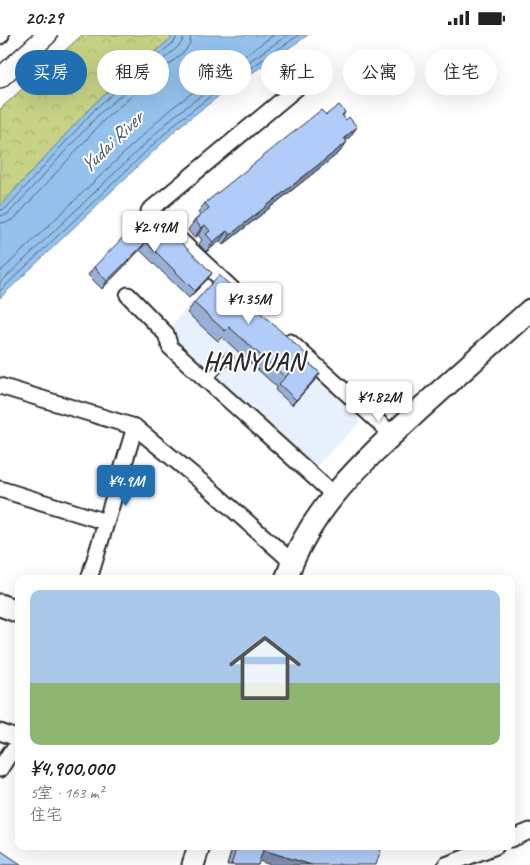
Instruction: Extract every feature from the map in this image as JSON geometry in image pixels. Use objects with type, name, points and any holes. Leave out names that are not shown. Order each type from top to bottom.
[{"type":"main road","points":[[289,570],[306,533],[334,495],[353,474],[393,435],[530,311]]},
{"type":"main road","points":[[0,605],[15,611]]},
{"type":"main road","points":[[193,865],[198,850]]},
{"type":"street","points":[[0,77],[47,35]]},
{"type":"street","points":[[240,296],[149,211],[288,95]]},
{"type":"street","points":[[128,295],[166,334],[170,347],[334,495]]},
{"type":"street","points":[[276,329],[393,435]]},
{"type":"street","points":[[0,386],[135,427],[208,488],[289,570]]},
{"type":"street","points":[[90,575],[135,427]]},
{"type":"street","points":[[0,489],[106,522]]},
{"type":"street","points":[[0,732],[15,738]]},
{"type":"street","points":[[0,769],[10,753],[15,749]]},
{"type":"street","points":[[515,837],[530,831]]},
{"type":"street","points":[[446,865],[485,850]]},
{"type":"lane","points":[[208,380],[229,357]]},
{"type":"shaded area","points":[[212,280],[357,415],[360,422],[314,469],[167,330]]},
{"type":"green space","points":[[82,35],[175,35],[157,50],[97,50],[97,95],[105,95],[93,105],[0,206],[0,109],[16,95],[87,95],[87,50],[65,50]]},
{"type":"water","name":"Yudai River","points":[[175,35],[308,35],[286,50],[261,50],[261,67],[251,74],[251,50],[179,50],[179,95],[220,95],[181,125],[0,298],[0,206],[93,105],[105,95],[169,95],[169,50],[157,50]]},
{"type":"building","points":[[339,105],[345,112],[342,115],[346,120],[349,117],[357,127],[344,138],[347,142],[230,235],[227,231],[213,242],[206,234],[210,231],[205,225],[201,228],[195,220],[209,208],[205,203],[321,110],[326,115]]},
{"type":"building","points":[[144,219],[150,219],[160,228],[163,225],[212,273],[195,291],[146,242],[107,281],[94,267],[137,223]]},
{"type":"building","points":[[219,275],[306,354],[285,377],[229,327],[225,331],[194,303]]},
{"type":"building","points":[[303,358],[320,373],[296,400],[279,384]]},
{"type":"building","points":[[0,850],[22,865],[0,865]]},
{"type":"building","points":[[236,850],[263,850],[258,865],[231,865]]},
{"type":"building","points":[[263,850],[381,850],[376,865],[312,865]]},
{"type":"district","name":"HANYUAN","points":[[254,361]]}]
